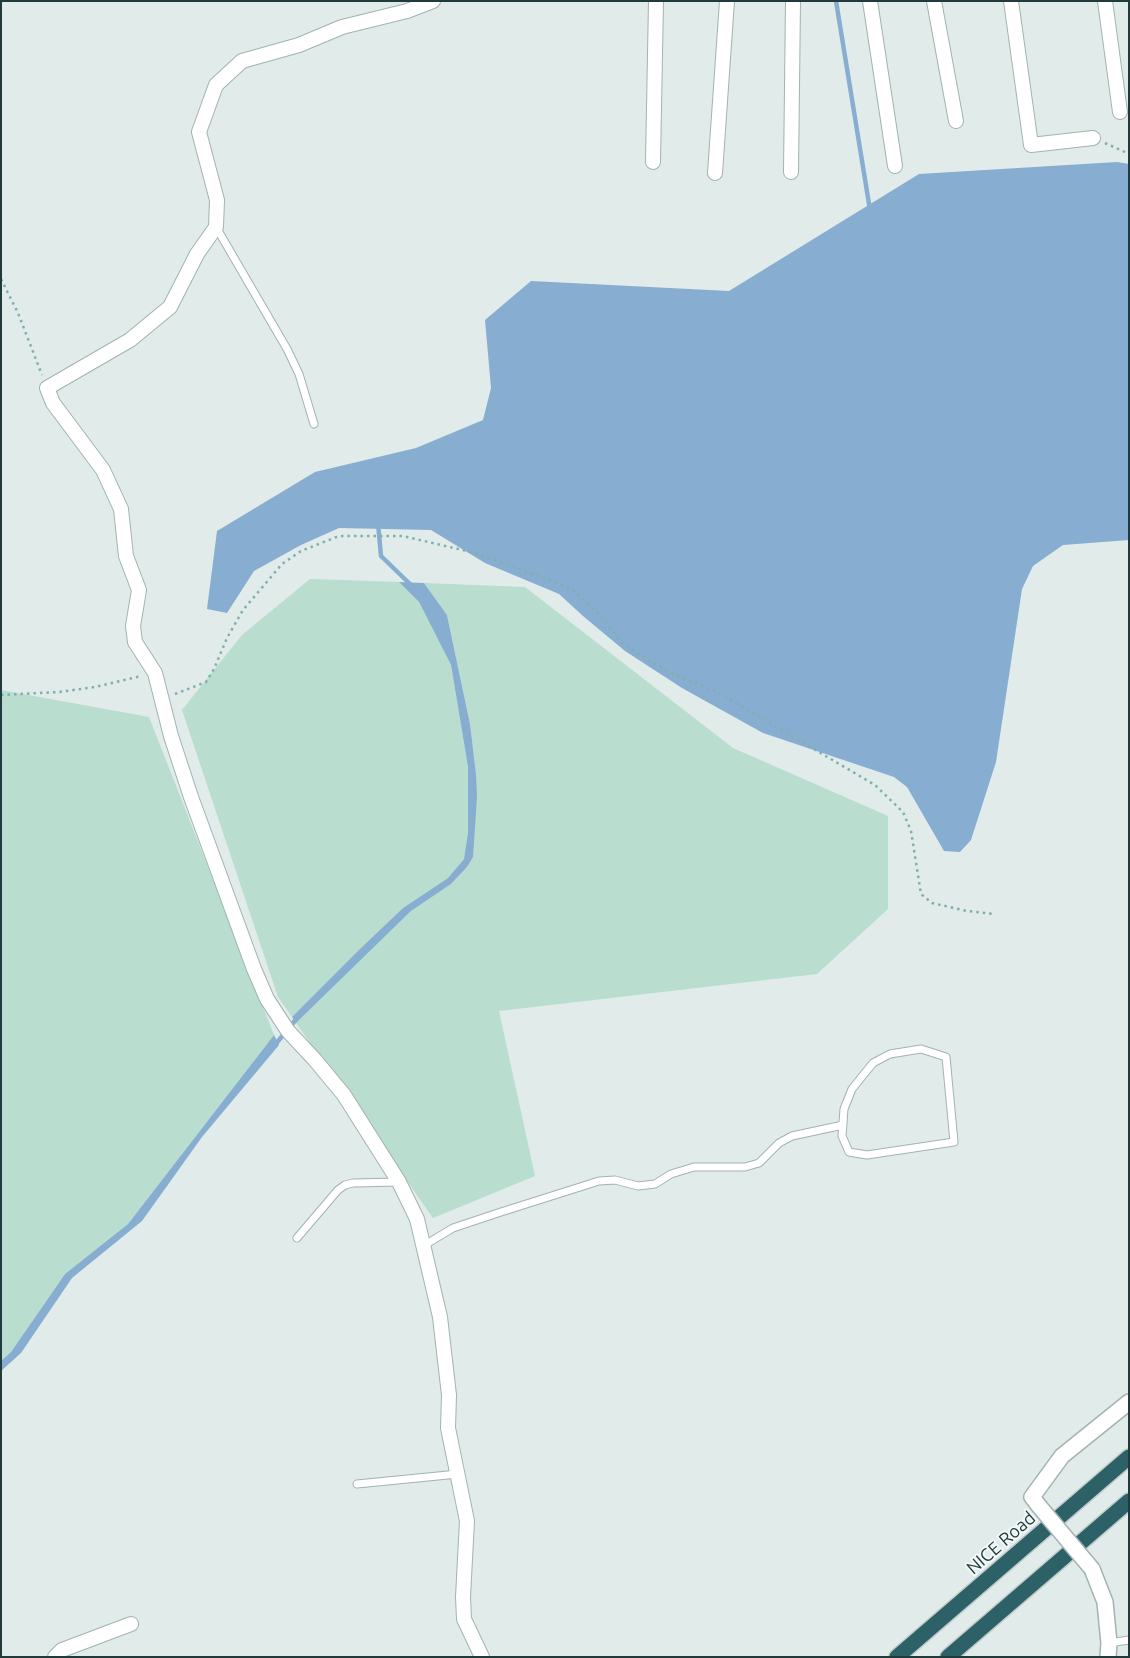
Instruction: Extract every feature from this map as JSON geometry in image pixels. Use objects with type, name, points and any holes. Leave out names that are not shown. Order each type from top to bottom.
[{"type":"highway","name":"NICE Road","points":[[897,1657],[1129,1457]]},
{"type":"highway","points":[[948,1657],[1129,1501]]},
{"type":"street","points":[[433,1],[407,11],[342,27],[299,45],[242,61],[216,85],[199,132],[217,200],[216,227],[197,254],[170,307],[130,340],[48,388],[53,403],[103,470],[121,509],[126,556],[139,590],[133,626],[135,642],[155,673],[170,733],[194,806],[254,969],[267,999],[288,1030],[344,1095],[399,1182],[416,1220],[424,1246],[440,1317],[449,1395],[448,1428],[468,1521],[463,1597],[464,1619],[482,1657]]},
{"type":"street","points":[[653,162],[656,1]]},
{"type":"street","points":[[715,173],[727,1]]},
{"type":"street","points":[[791,172],[793,1]]},
{"type":"street","points":[[870,1],[895,166]]},
{"type":"street","points":[[934,1],[956,121]]},
{"type":"street","points":[[1011,1],[1031,145],[1093,138]]},
{"type":"street","points":[[1105,1],[1120,112]]},
{"type":"street","points":[[1108,1650],[1104,1602],[1092,1569],[1032,1497],[1062,1456],[1129,1402]]},
{"type":"street","points":[[55,1657],[62,1650],[131,1624]]},
{"type":"lane","points":[[216,227],[287,348],[299,374],[314,424]]},
{"type":"lane","points":[[921,1049],[946,1057],[954,1142],[867,1155],[849,1152],[842,1136],[843,1125],[844,1109],[852,1089],[873,1063],[890,1054],[921,1049]]},
{"type":"lane","points":[[424,1246],[453,1228],[599,1181],[615,1180],[638,1186],[655,1184],[671,1174],[694,1167],[745,1167],[759,1163],[778,1143],[792,1136],[843,1125]]},
{"type":"lane","points":[[297,1238],[338,1190],[345,1185],[353,1183],[399,1182]]},
{"type":"lane","points":[[357,1484],[458,1474]]},
{"type":"lane","points":[[1108,1650],[1129,1640]]},
{"type":"path","points":[[1093,138],[1129,154]]},
{"type":"path","points":[[1,278],[18,313],[48,388]]},
{"type":"path","points":[[172,695],[206,682],[243,610],[282,564],[302,551],[339,536],[403,536],[471,552],[572,589],[594,609],[625,646],[669,672],[717,692],[875,785],[903,812],[911,831],[921,894],[932,903],[967,911],[993,914]]},
{"type":"path","points":[[1,695],[59,692],[155,673]]},
{"type":"green space","points":[[310,579],[399,582],[419,602],[451,665],[468,767],[468,832],[464,859],[448,878],[403,908],[292,1017],[278,997],[182,710],[242,635]]},
{"type":"green space","points":[[424,583],[525,587],[733,748],[888,816],[888,909],[817,974],[499,1011],[535,1176],[433,1218],[296,1023],[411,911],[451,884],[467,867],[476,774],[470,724],[447,615]]},
{"type":"green space","points":[[1,690],[149,717],[274,1035],[128,1224],[65,1274],[11,1352],[1,1361]]},
{"type":"water","points":[[1117,162],[1129,164],[1129,540],[1063,545],[1033,566],[1022,589],[996,762],[971,840],[960,852],[944,851],[907,787],[894,777],[763,733],[682,688],[625,651],[559,594],[485,563],[431,530],[339,528],[301,545],[254,571],[227,613],[207,609],[217,531],[315,472],[416,448],[483,420],[491,388],[485,320],[531,281],[729,291],[919,174]]},
{"type":"water","points":[[399,582],[424,583],[447,615],[470,724],[476,774],[477,797],[473,857],[467,867],[451,884],[411,911],[296,1023],[292,1017],[359,950],[403,908],[448,878],[464,859],[468,832],[468,767],[451,665],[419,602]]},
{"type":"water","points":[[274,1035],[279,1045],[202,1137],[142,1221],[72,1278],[21,1353],[1,1371],[1,1361],[11,1352],[65,1274],[128,1224]]},
{"type":"waterway","points":[[836,1],[870,210]]},
{"type":"waterway","points":[[378,523],[381,556],[411,585]]},
{"type":"waterway","points":[[274,1046],[298,1017]]}]
